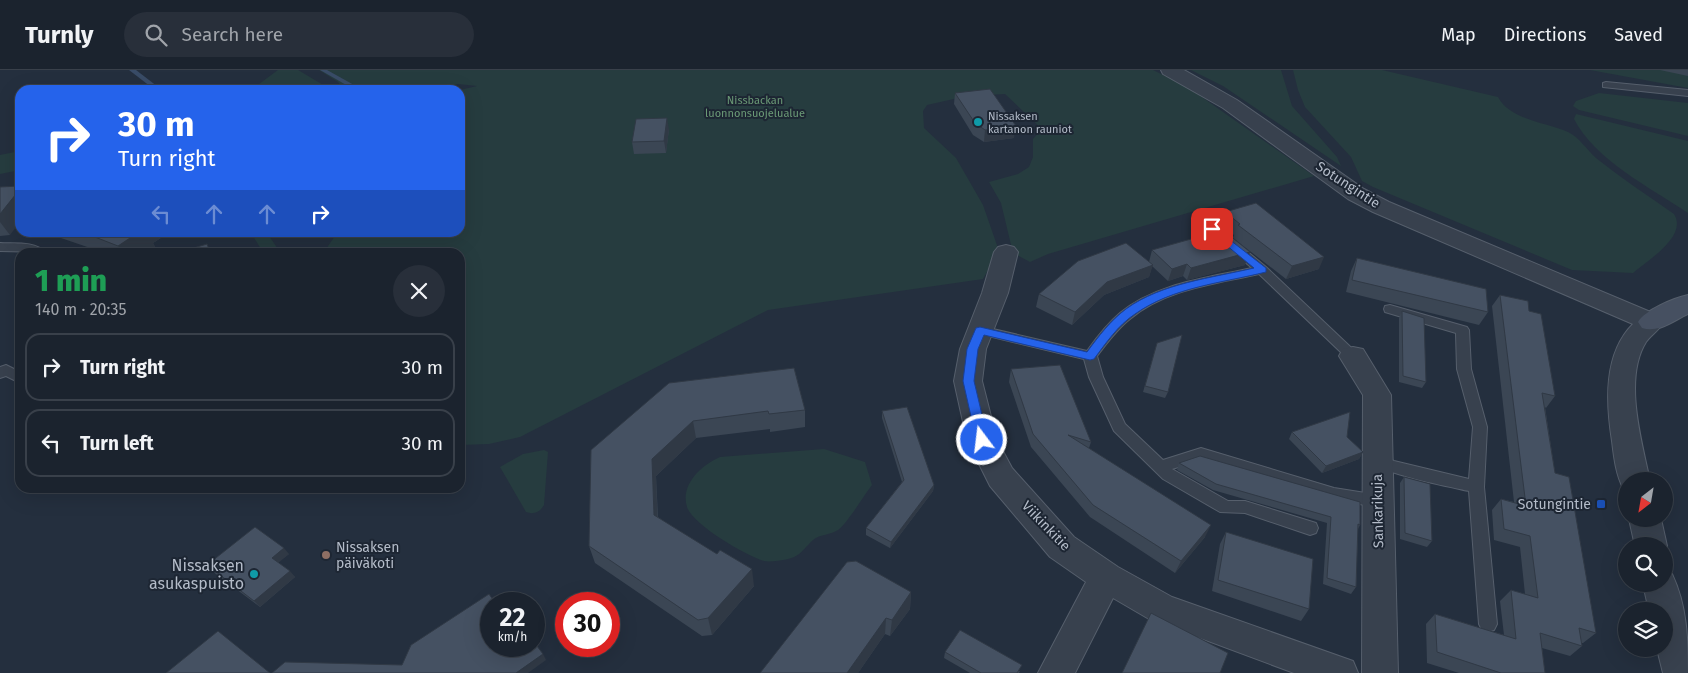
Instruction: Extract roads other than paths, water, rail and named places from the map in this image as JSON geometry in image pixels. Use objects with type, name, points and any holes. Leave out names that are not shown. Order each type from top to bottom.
[{"type":"main road","points":[[1651,322],[1688,303]]},
{"type":"street","name":"Sotungintie","points":[[1170,70],[1230,104],[1356,194],[1380,207],[1651,322]]},
{"type":"street","name":"Viikinkitie","points":[[1006,252],[995,293],[973,349],[968,381],[982,440],[1000,477],[1062,547],[1106,577],[1161,608],[1340,673]]},
{"type":"street","points":[[1633,472],[1627,448],[1622,402],[1625,364],[1633,341],[1651,322]]},
{"type":"street","name":"Sankarikuja","points":[[1353,356],[1377,395],[1380,673]]},
{"type":"street","points":[[1056,673],[1106,577]]},
{"type":"street","points":[[1662,592],[1680,673]]},
{"type":"lane","points":[[1606,85],[1688,93]]},
{"type":"lane","points":[[1200,218],[1262,270],[1353,356]]},
{"type":"lane","points":[[0,247],[28,248]]},
{"type":"lane","points":[[1090,356],[1107,333],[1131,311],[1165,294],[1186,287],[1262,270]]},
{"type":"lane","points":[[1390,309],[1462,330],[1466,377],[1480,427],[1476,487],[1488,624]]},
{"type":"lane","points":[[980,330],[1090,356]]},
{"type":"lane","points":[[1090,356],[1096,377],[1119,427],[1168,475],[1226,507],[1245,507],[1310,528]]},
{"type":"lane","points":[[0,373],[6,370],[15,375]]},
{"type":"lane","points":[[1160,466],[1201,454],[1334,494],[1378,502]]},
{"type":"lane","points":[[1378,460],[1391,466],[1476,487]]},
{"type":"waterway","points":[[132,70],[152,85]]},
{"type":"waterway","points":[[323,70],[351,85]]},
{"type":"place","name":"Nissaksen kartanon rauniot","points":[[978,122]]},
{"type":"place","name":"Sotungintie","points":[[1601,504]]},
{"type":"place","name":"Nissaksen päiväkoti","points":[[326,555]]},
{"type":"place","name":"Nissaksen asukaspuisto","points":[[254,574]]},
{"type":"park label","name":"Nissbackan luonnonsuojelualue","points":[[755,106]]}]
